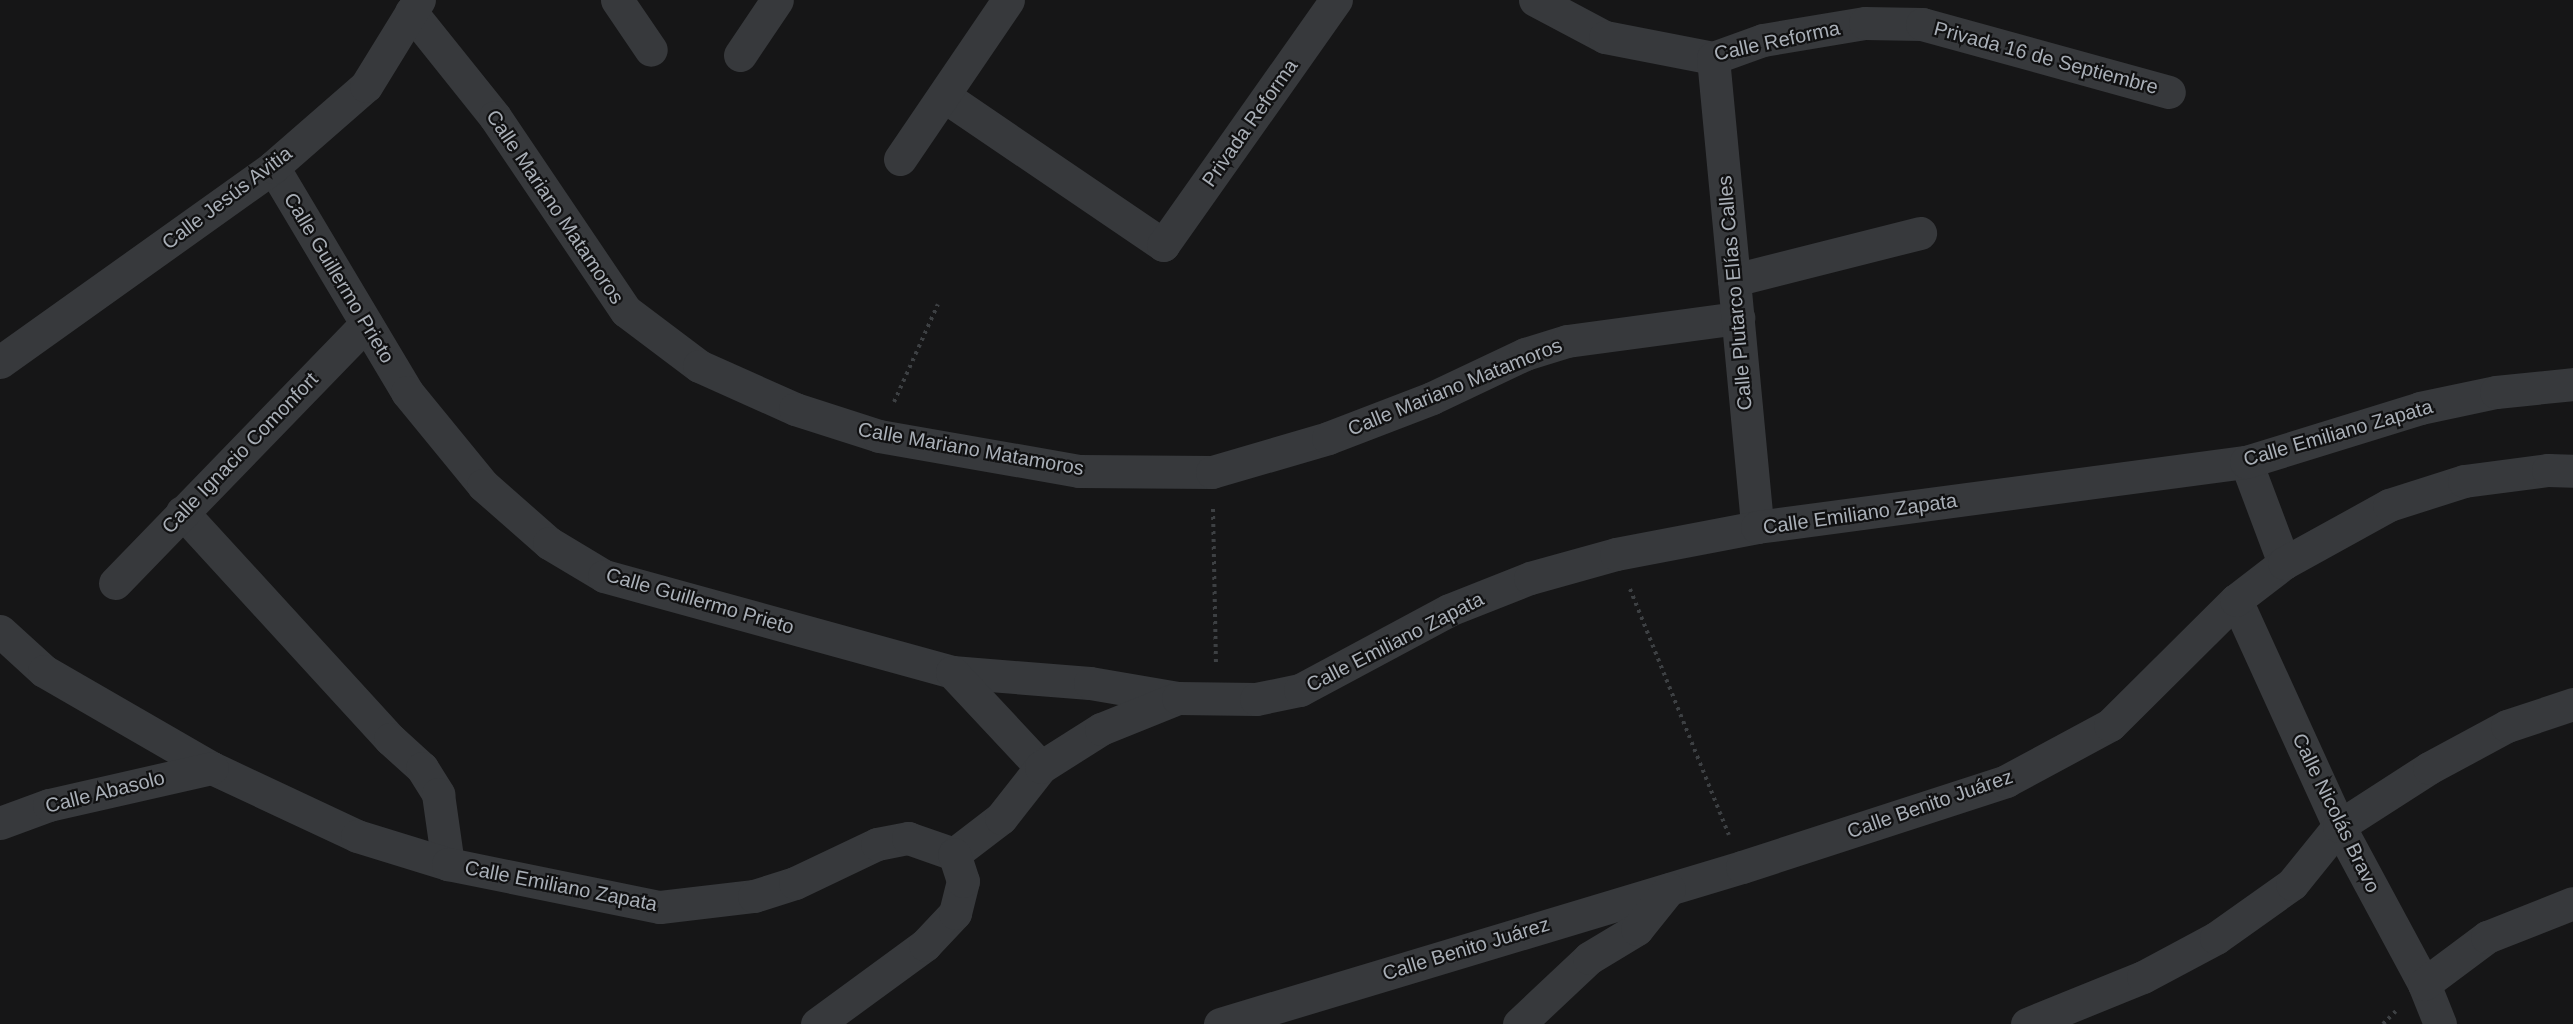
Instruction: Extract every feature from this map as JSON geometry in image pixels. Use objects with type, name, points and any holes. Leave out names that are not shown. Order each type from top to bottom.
[{"type":"street","points":[[617,0],[651,50]]},
{"type":"street","points":[[740,55],[777,0]]},
{"type":"street","points":[[900,159],[1008,0]]},
{"type":"street","name":"Privada Reforma","points":[[944,96],[1163,245],[1336,0]]},
{"type":"street","name":"Calle Reforma","points":[[1535,0],[1605,37],[1713,58],[1786,36],[1865,23],[1922,24]]},
{"type":"street","name":"Calle Jesús Avitia","points":[[0,362],[273,167],[366,86],[415,6]]},
{"type":"street","name":"Calle Mariano Matamoros","points":[[415,6],[495,117],[626,311],[699,366],[795,409],[879,436],[1079,471],[1212,472],[1328,438],[1432,398],[1526,354],[1567,341],[1738,318]]},
{"type":"street","name":"Privada 16 de Septiembre","points":[[1922,24],[2169,92]]},
{"type":"street","name":"Calle Plutarco Elías Calles","points":[[1713,58],[1757,527]]},
{"type":"street","name":"Calle Guillermo Prieto","points":[[273,167],[407,392],[483,485],[549,543],[604,576],[952,672],[1090,683],[1178,698]]},
{"type":"street","points":[[1734,280],[1920,233]]},
{"type":"street","name":"Calle Ignacio Comonfort","points":[[115,583],[366,324]]},
{"type":"street","name":"Calle Emiliano Zapata","points":[[0,631],[44,671],[212,768],[357,836],[448,864],[660,908],[754,896],[795,883],[887,842],[908,838],[954,854],[1001,818],[1041,768],[1101,729],[1178,698],[1256,699],[1300,690],[1449,610],[1530,578],[1616,554],[1757,527],[2246,462],[2420,408],[2496,392],[2573,384]]},
{"type":"street","points":[[2246,462],[2284,563]]},
{"type":"street","name":"Calle Benito Juárez","points":[[1220,1024],[1742,867],[2006,781],[2110,726],[2236,600],[2284,563],[2389,505],[2464,481],[2548,470],[2573,471]]},
{"type":"street","name":"Calle Emiliano Zapata","points":[[182,512],[390,739],[422,768],[438,794],[448,864]]},
{"type":"street","name":"Calle Nicolás Bravo","points":[[2236,600],[2339,826],[2424,984],[2440,1024]]},
{"type":"street","points":[[952,672],[1041,768]]},
{"type":"street","points":[[2026,1024],[2143,977],[2216,938],[2292,884],[2339,826],[2429,768],[2507,726],[2573,705]]},
{"type":"street","name":"Calle Abasolo","points":[[0,823],[49,805],[212,768]]},
{"type":"street","points":[[817,1024],[925,945],[955,913],[963,881],[954,854]]},
{"type":"street","points":[[1519,1024],[1589,958],[1637,929],[1669,889]]},
{"type":"street","points":[[2424,984],[2487,937],[2573,903]]},
{"type":"path","points":[[879,436],[938,304]]},
{"type":"path","points":[[1212,472],[1217,700]]},
{"type":"path","points":[[1616,554],[1742,867]]}]
